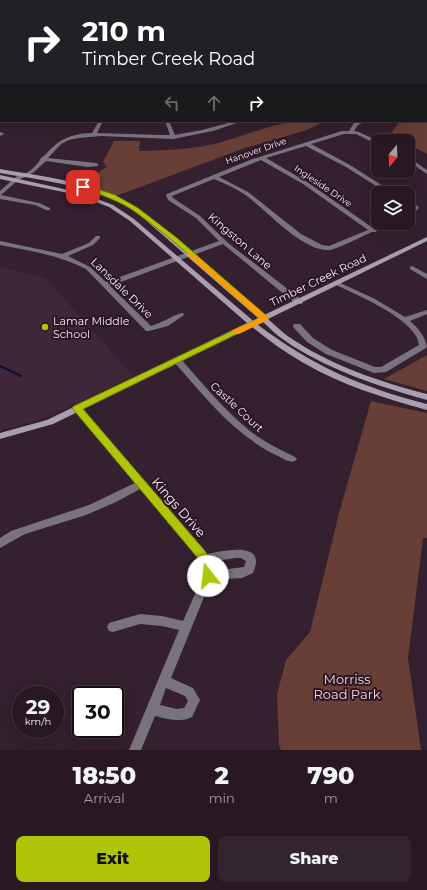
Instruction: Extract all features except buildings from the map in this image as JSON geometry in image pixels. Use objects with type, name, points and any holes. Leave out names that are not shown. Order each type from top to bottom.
[{"type":"main road","points":[[0,171],[75,184],[113,197],[136,209],[265,318],[286,338],[310,353],[378,383],[427,397]]},
{"type":"main road","points":[[0,178],[66,190],[111,206],[132,220],[252,324],[290,352],[329,373],[370,390],[427,407]]},
{"type":"main road","name":"Timber Creek Road","points":[[0,436],[50,422],[427,240]]},
{"type":"street","points":[[93,135],[100,122]]},
{"type":"street","points":[[166,122],[173,137]]},
{"type":"street","points":[[0,195],[16,180],[41,163],[43,159],[67,139],[85,135],[173,137],[212,130],[238,122]]},
{"type":"street","points":[[361,122],[356,124],[351,132],[371,140]]},
{"type":"street","name":"Hanover Drive","points":[[169,195],[213,176],[262,158],[344,132],[351,132]]},
{"type":"street","points":[[307,144],[348,166],[380,186]]},
{"type":"street","name":"Ingleside Drive","points":[[262,158],[305,183],[374,231]]},
{"type":"street","points":[[43,159],[96,165]]},
{"type":"street","points":[[415,164],[427,172]]},
{"type":"street","points":[[213,176],[246,194],[315,246],[324,249],[330,248],[374,231]]},
{"type":"street","points":[[0,195],[37,204],[48,209]]},
{"type":"street","name":"Kingston Lane","points":[[169,195],[170,199],[198,217],[223,242],[299,302]]},
{"type":"street","points":[[64,256],[91,244],[98,237]]},
{"type":"street","points":[[105,285],[223,242]]},
{"type":"street","name":"Lansdale Drive","points":[[0,243],[64,256],[88,268],[148,329],[165,325],[180,315]]},
{"type":"street","points":[[412,268],[427,277]]},
{"type":"street","points":[[297,326],[310,340],[329,352],[374,370],[383,370],[423,346],[423,342],[404,320],[379,303],[336,283]]},
{"type":"street","points":[[404,320],[427,312]]},
{"type":"street","name":"Castle Court","points":[[177,360],[210,398],[247,433],[269,448],[292,459]]},
{"type":"street","name":"Kings Drive","points":[[77,408],[204,559],[208,576]]},
{"type":"street","points":[[0,544],[20,530],[78,514],[121,496],[141,484]]},
{"type":"street","points":[[135,750],[208,576],[242,573],[249,570],[251,559],[246,555],[237,553],[204,559]]},
{"type":"street","points":[[113,627],[140,619],[162,621],[186,627]]},
{"type":"street","points":[[152,708],[177,715],[188,713],[192,706],[194,700],[189,692],[163,681]]},
{"type":"shaded area","name":"Lamar Middle School","points":[[0,267],[46,278],[133,376],[54,414],[36,421],[0,430]]},
{"type":"green space","points":[[323,122],[307,130],[245,148],[116,196],[92,187],[100,171],[107,167],[103,162],[114,141],[140,141],[139,151],[189,148],[218,143],[285,123]]},
{"type":"green space","points":[[398,122],[427,122],[427,154],[415,148],[415,134],[390,134]]},
{"type":"green space","points":[[427,355],[427,391],[384,379]]},
{"type":"green space","name":"Morriss Road Park","points":[[371,401],[427,413],[427,538],[423,538],[408,658],[421,750],[281,750],[279,745],[277,694],[286,660],[310,632],[339,513]]},
{"type":"waterway","points":[[0,366],[21,376]]},
{"type":"slow traffic","points":[[191,254],[265,318],[236,332]]},
{"type":"place","name":"Lamar Middle School","points":[[45,327]]},
{"type":"route","points":[[83,187],[113,197],[136,209],[265,318],[77,408],[201,554],[204,559],[208,576]]}]
